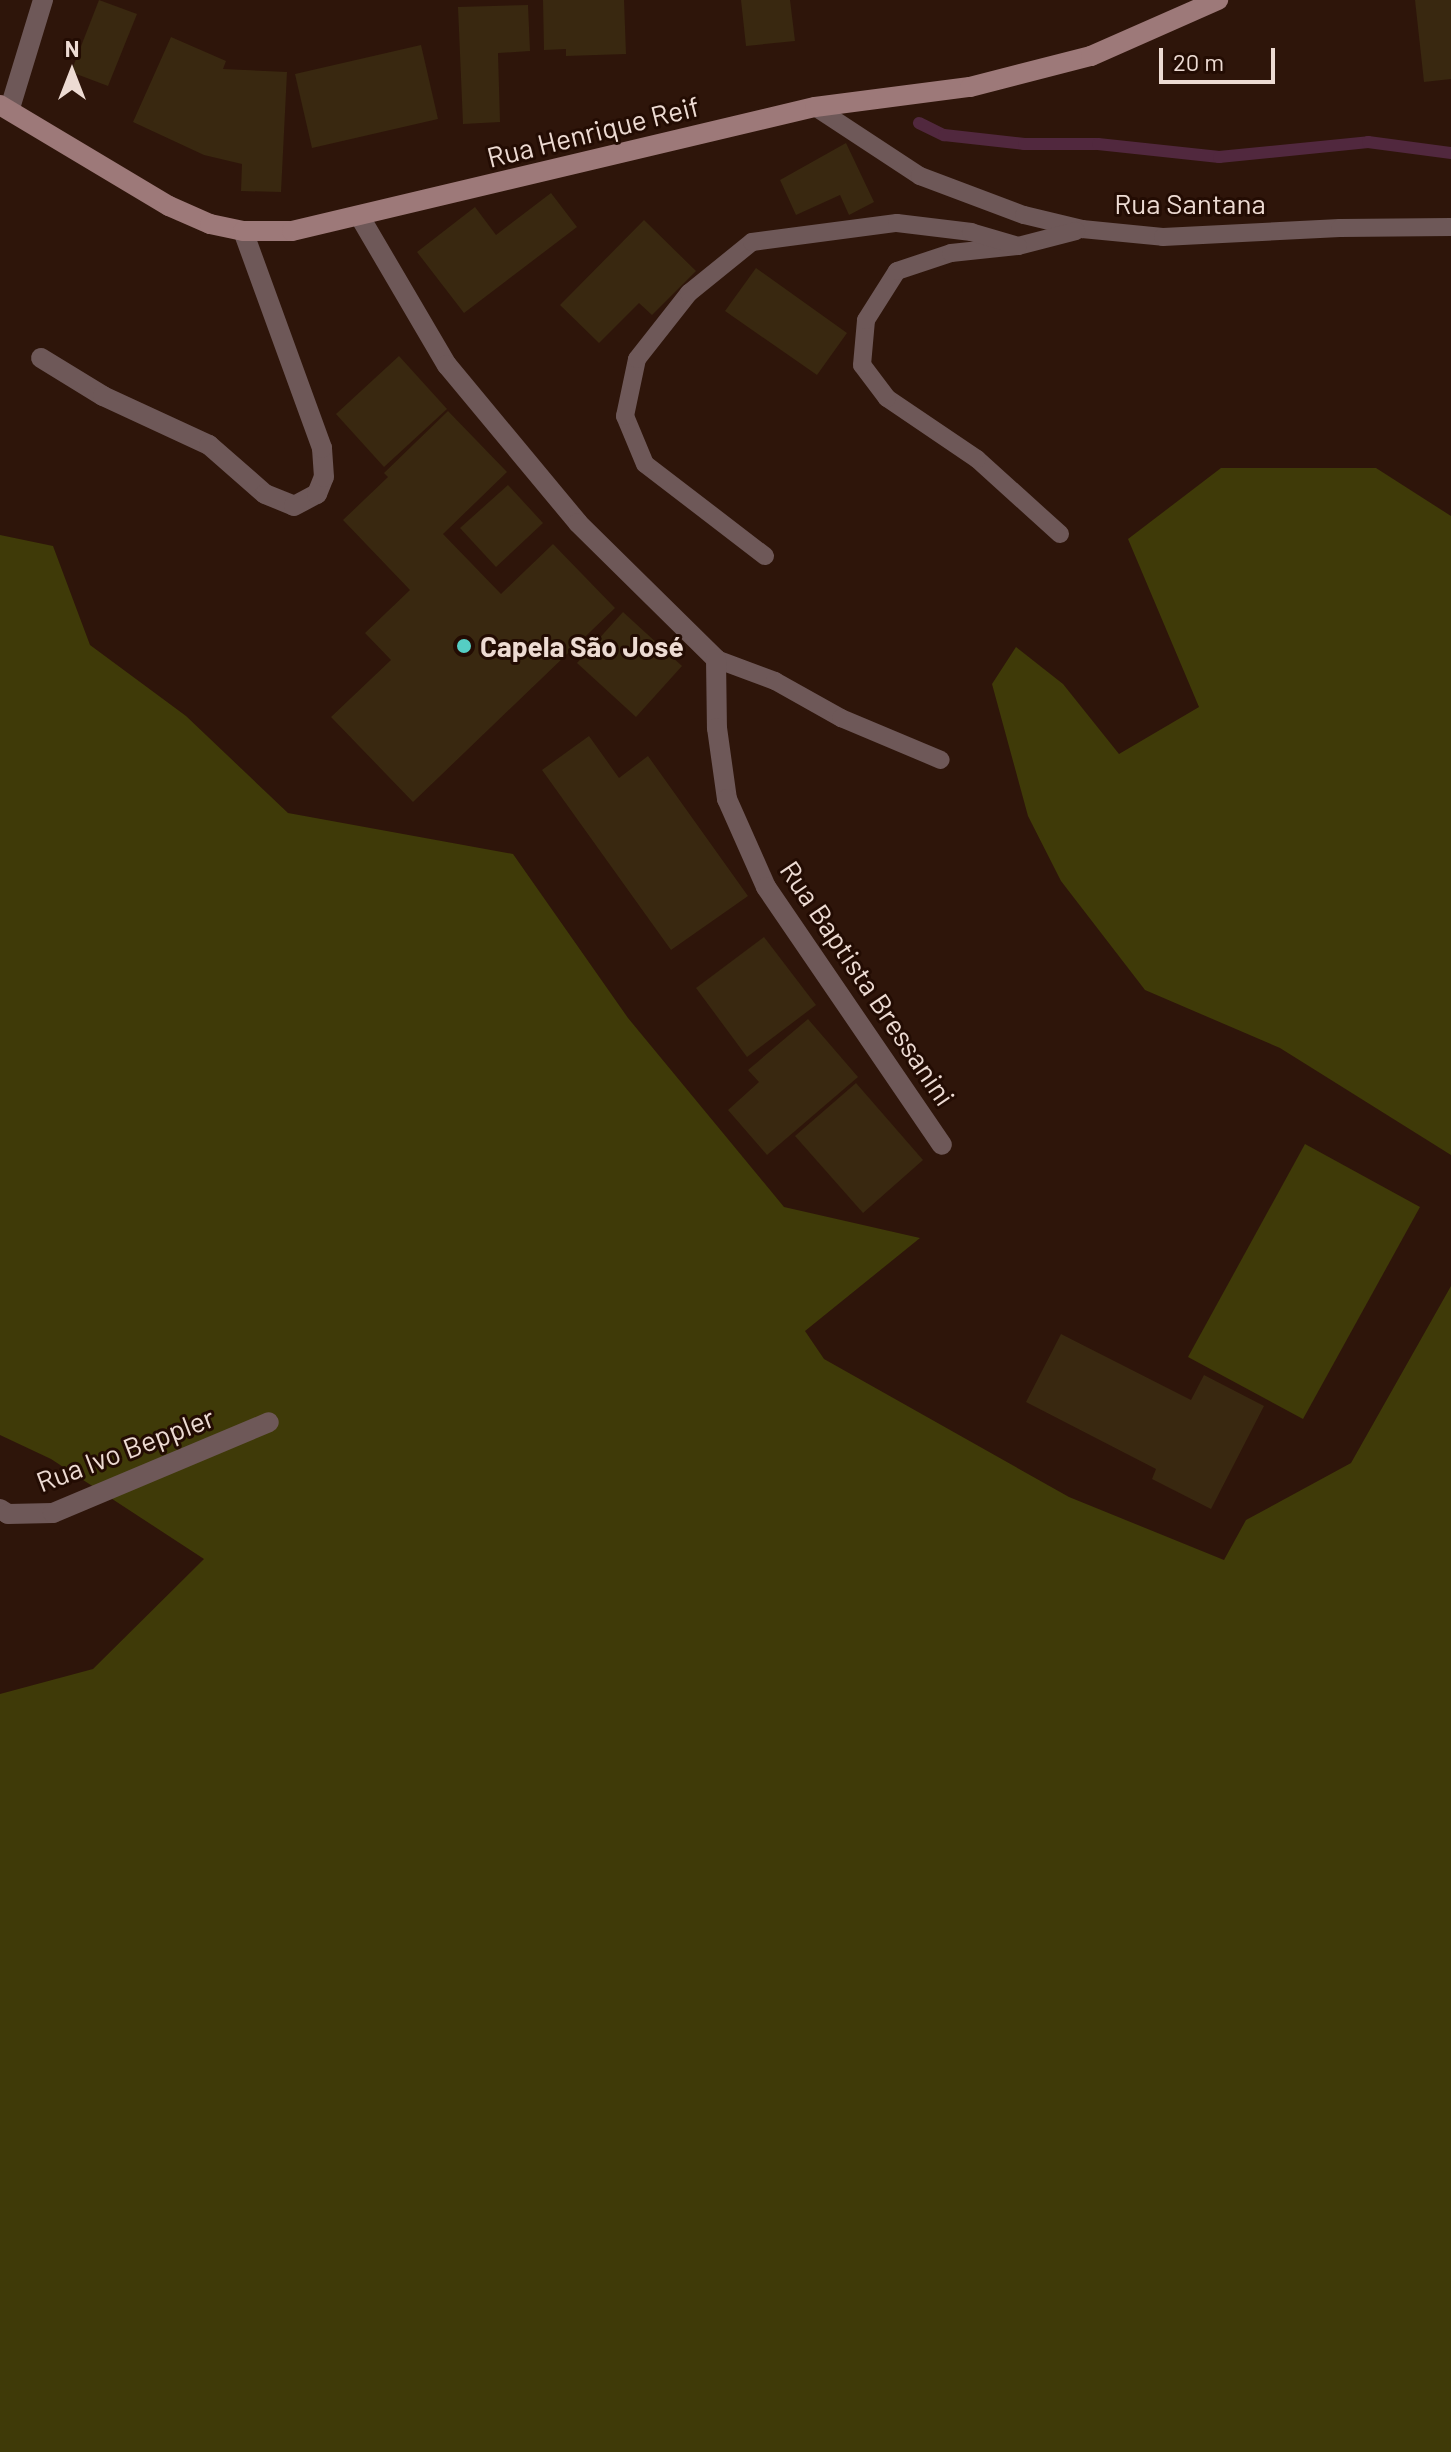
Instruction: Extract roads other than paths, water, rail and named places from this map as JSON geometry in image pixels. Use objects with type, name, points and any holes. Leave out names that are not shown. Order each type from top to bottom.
[{"type":"street","points":[[5,107],[43,0]]},
{"type":"street","name":"Rua Henrique Reif","points":[[5,107],[169,206],[210,224],[243,231],[292,231],[815,107],[970,87],[1091,56],[1218,0]]},
{"type":"street","points":[[360,217],[447,365],[578,523],[716,659]]},
{"type":"street","points":[[41,358],[103,396],[209,445],[265,494],[294,506],[317,494],[324,477],[322,448],[243,231]]},
{"type":"street","name":"Rua Baptista Bressanini","points":[[716,659],[717,728],[727,799],[766,887],[942,1145]]},
{"type":"street","name":"Rua Ivo Beppler","points":[[0,1509],[8,1514],[53,1513],[269,1422]]},
{"type":"lane","name":"Rua Santana","points":[[815,107],[920,176],[1024,215],[1082,229],[1163,237],[1340,228],[1451,227]]},
{"type":"lane","points":[[765,556],[645,464],[625,416],[637,359],[689,293],[752,242],[897,223],[971,232],[1018,246]]},
{"type":"lane","points":[[1060,534],[977,459],[887,398],[862,365],[866,320],[897,271],[951,253],[1018,246],[1082,229]]},
{"type":"lane","points":[[716,659],[775,681],[841,718],[941,760]]},
{"type":"waterway","points":[[919,123],[944,135],[1024,144],[1098,144],[1219,157],[1368,142],[1451,153]]},
{"type":"place","name":"Capela São José","points":[[464,646]]}]
